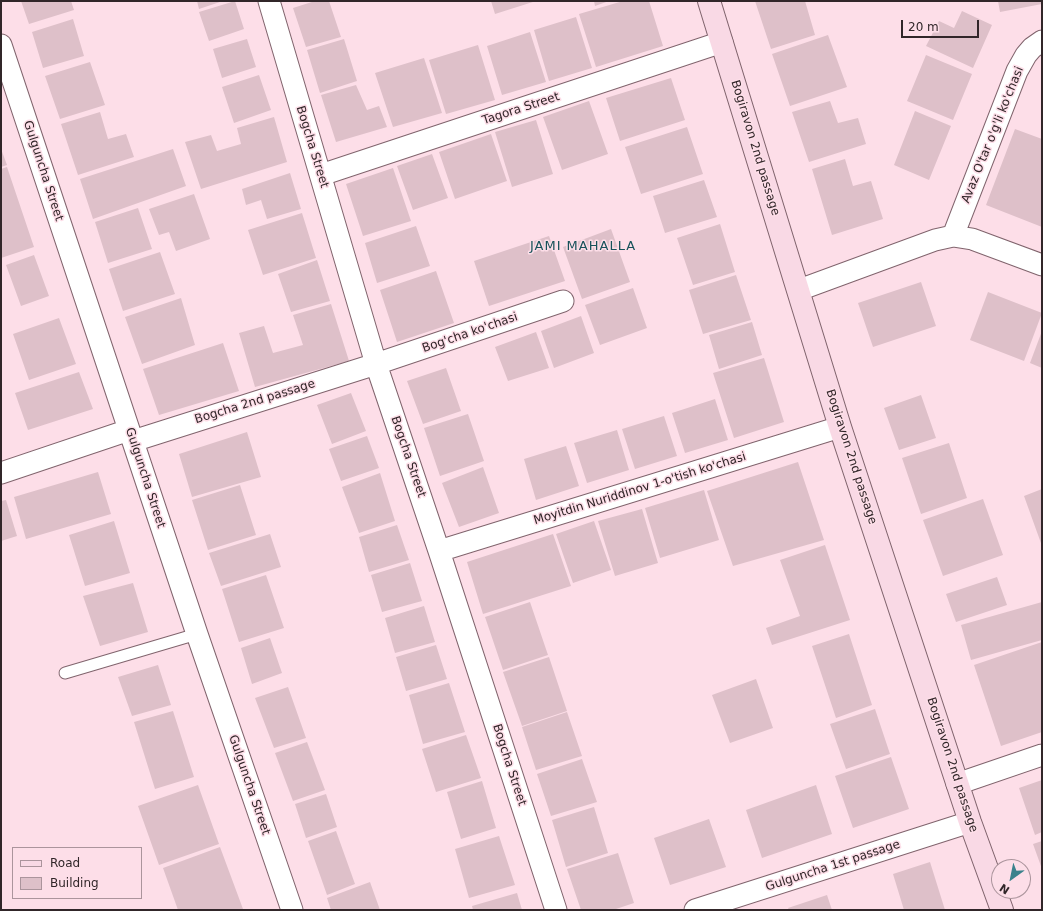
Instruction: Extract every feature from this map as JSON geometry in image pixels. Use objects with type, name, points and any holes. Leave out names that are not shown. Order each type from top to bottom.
[{"type":"street","name":"Bogcha Street","points":[[269,1],[376,364],[439,551],[556,910]]},
{"type":"street","name":"Bogiravon 2nd passage","points":[[709,1],[799,290],[840,428],[970,822],[1002,910]]},
{"type":"street","name":"Avaz O'tar o'g'li ko'chasi","points":[[953,236],[1015,75],[1026,55],[1032,48],[1042,41]]},
{"type":"street","name":"Tagora Street","points":[[321,175],[722,42]]},
{"type":"street","name":"Gulguncha Street","points":[[1,46],[197,634],[292,910]]},
{"type":"street","points":[[799,290],[935,240],[953,236],[972,239],[1042,265]]},
{"type":"street","name":"Bog'cha ko'chasi","points":[[376,364],[563,301]]},
{"type":"street","name":"Bogcha 2nd passage","points":[[1,473],[376,364]]},
{"type":"street","name":"Moyitdin Nuriddinov 1-o'tish ko'chasi","points":[[439,551],[840,428]]},
{"type":"street","points":[[958,784],[1042,755]]},
{"type":"street","name":"Gulguncha 1st passage","points":[[695,910],[970,822]]},
{"type":"lane","points":[[64,673],[197,634]]},
{"type":"building","points":[[21,1],[71,1],[74,10],[29,24]]},
{"type":"building","points":[[197,1],[223,1],[199,9]]},
{"type":"building","points":[[235,1],[244,29],[209,41],[199,12]]},
{"type":"building","points":[[315,1],[329,1],[341,37],[306,47],[293,8]]},
{"type":"building","points":[[491,1],[536,1],[495,14]]},
{"type":"building","points":[[594,1],[609,1],[595,6]]},
{"type":"building","points":[[623,1],[649,1],[663,46],[596,67],[579,14]]},
{"type":"building","points":[[755,1],[805,1],[815,35],[771,49]]},
{"type":"building","points":[[998,1],[1042,1],[1042,4],[1000,12]]},
{"type":"building","points":[[962,11],[992,25],[973,68],[926,46],[939,21],[954,28]]},
{"type":"building","points":[[576,17],[592,68],[549,81],[534,30]]},
{"type":"building","points":[[73,19],[84,56],[43,68],[32,32]]},
{"type":"building","points":[[530,32],[546,82],[502,95],[487,46]]},
{"type":"building","points":[[828,35],[847,87],[790,106],[772,54]]},
{"type":"building","points":[[247,39],[256,67],[222,78],[213,49]]},
{"type":"building","points":[[344,39],[357,81],[320,93],[307,50]]},
{"type":"building","points":[[478,45],[495,100],[446,114],[429,60]]},
{"type":"building","points":[[926,55],[972,74],[953,120],[907,101]]},
{"type":"building","points":[[424,58],[442,113],[393,127],[375,73]]},
{"type":"building","points":[[90,62],[105,105],[60,119],[45,76]]},
{"type":"building","points":[[259,75],[271,110],[234,123],[222,87]]},
{"type":"building","points":[[671,78],[685,120],[620,141],[606,98]]},
{"type":"building","points":[[356,85],[367,110],[379,106],[387,127],[336,142],[321,95]]},
{"type":"building","points":[[589,101],[608,154],[562,170],[543,117]]},
{"type":"building","points":[[830,101],[838,123],[858,118],[866,144],[809,162],[792,112]]},
{"type":"building","points":[[915,111],[951,126],[929,180],[894,165]]},
{"type":"building","points":[[100,112],[108,139],[126,134],[134,157],[78,175],[61,124]]},
{"type":"building","points":[[274,117],[287,162],[201,189],[185,142],[211,135],[217,151],[241,144],[237,128]]},
{"type":"building","points":[[536,120],[553,174],[512,187],[495,132]]},
{"type":"building","points":[[687,127],[703,174],[641,194],[625,147]]},
{"type":"building","points":[[1015,129],[1042,139],[1042,227],[986,205]]},
{"type":"building","points":[[491,134],[507,181],[455,199],[439,152]]},
{"type":"building","points":[[1,149],[7,165],[1,167]]},
{"type":"building","points":[[173,149],[186,186],[93,219],[80,179]]},
{"type":"building","points":[[432,154],[448,198],[413,210],[397,166]]},
{"type":"building","points":[[845,159],[853,186],[871,181],[883,219],[832,235],[812,169]]},
{"type":"building","points":[[7,167],[34,247],[1,258],[1,169]]},
{"type":"building","points":[[393,168],[411,221],[363,236],[346,184]]},
{"type":"building","points":[[290,173],[301,209],[267,219],[261,200],[246,205],[242,189]]},
{"type":"building","points":[[704,180],[717,217],[665,233],[653,196]]},
{"type":"building","points":[[194,194],[210,239],[176,251],[169,232],[159,235],[149,209]]},
{"type":"building","points":[[138,208],[152,249],[108,263],[95,222]]},
{"type":"building","points":[[302,213],[316,258],[263,275],[248,230]]},
{"type":"building","points":[[720,224],[735,272],[693,285],[677,238]]},
{"type":"building","points":[[416,226],[430,266],[377,283],[365,243]]},
{"type":"building","points":[[611,229],[630,282],[582,299],[563,247]]},
{"type":"building","points":[[549,236],[565,281],[489,306],[474,261]]},
{"type":"building","points":[[160,252],[175,294],[123,311],[109,269]]},
{"type":"building","points":[[34,255],[49,296],[21,306],[6,265]]},
{"type":"building","points":[[317,260],[330,301],[291,312],[278,274]]},
{"type":"building","points":[[436,271],[454,323],[397,342],[380,290]]},
{"type":"building","points":[[736,275],[751,320],[703,334],[689,290]]},
{"type":"building","points":[[921,282],[936,326],[873,347],[858,303]]},
{"type":"building","points":[[633,288],[647,328],[600,345],[585,305]]},
{"type":"building","points":[[988,292],[1042,313],[1024,361],[970,340]]},
{"type":"building","points":[[181,298],[195,345],[142,364],[125,317]]},
{"type":"building","points":[[331,304],[349,361],[255,387],[239,333],[264,326],[273,353],[303,345],[293,315]]},
{"type":"building","points":[[581,316],[594,353],[554,368],[541,331]]},
{"type":"building","points":[[59,318],[76,364],[29,380],[13,334]]},
{"type":"building","points":[[752,322],[762,355],[719,369],[709,335]]},
{"type":"building","points":[[1042,331],[1042,368],[1030,363]]},
{"type":"building","points":[[536,332],[549,368],[508,381],[495,347]]},
{"type":"building","points":[[223,343],[239,391],[159,415],[143,369]]},
{"type":"building","points":[[764,358],[784,422],[734,438],[713,373]]},
{"type":"building","points":[[446,368],[461,411],[423,424],[407,381]]},
{"type":"building","points":[[79,372],[93,409],[28,430],[15,393]]},
{"type":"building","points":[[351,393],[366,431],[332,444],[317,405]]},
{"type":"building","points":[[921,395],[936,438],[899,450],[884,408]]},
{"type":"building","points":[[715,399],[728,440],[685,453],[672,413]]},
{"type":"building","points":[[468,414],[484,461],[440,476],[424,428]]},
{"type":"building","points":[[664,416],[677,456],[635,469],[622,429]]},
{"type":"building","points":[[617,430],[629,470],[587,483],[574,443]]},
{"type":"building","points":[[247,432],[261,477],[192,497],[179,454]]},
{"type":"building","points":[[367,436],[379,468],[341,481],[329,449]]},
{"type":"building","points":[[949,443],[967,498],[921,514],[902,458]]},
{"type":"building","points":[[566,446],[579,486],[536,500],[524,459]]},
{"type":"building","points":[[798,462],[824,540],[733,566],[707,491]]},
{"type":"building","points":[[483,467],[499,513],[459,527],[442,483]]},
{"type":"building","points":[[98,472],[111,514],[26,539],[14,497]]},
{"type":"building","points":[[380,473],[395,521],[359,533],[342,487]]},
{"type":"building","points":[[240,485],[256,535],[208,550],[192,500]]},
{"type":"building","points":[[1042,489],[1042,546],[1024,496]]},
{"type":"building","points":[[704,490],[719,540],[660,558],[645,508]]},
{"type":"building","points":[[983,499],[1003,555],[943,576],[923,520]]},
{"type":"building","points":[[6,500],[17,536],[1,541],[1,501]]},
{"type":"building","points":[[642,509],[658,563],[615,576],[598,521]]},
{"type":"building","points":[[114,521],[130,573],[85,586],[69,535]]},
{"type":"building","points":[[594,521],[611,570],[573,583],[556,534]]},
{"type":"building","points":[[397,525],[409,560],[369,572],[359,537]]},
{"type":"building","points":[[270,534],[281,567],[221,586],[209,553]]},
{"type":"building","points":[[553,534],[571,586],[483,614],[467,562]]},
{"type":"building","points":[[825,545],[850,620],[772,645],[766,628],[800,616],[780,560]]},
{"type":"building","points":[[410,563],[422,601],[382,612],[371,575]]},
{"type":"building","points":[[266,575],[284,628],[239,642],[222,589]]},
{"type":"building","points":[[997,577],[1007,605],[956,622],[946,594]]},
{"type":"building","points":[[133,583],[148,632],[100,646],[83,596]]},
{"type":"building","points":[[530,602],[548,655],[503,670],[485,617]]},
{"type":"building","points":[[1042,602],[1042,640],[971,660],[961,625]]},
{"type":"building","points":[[424,606],[435,642],[395,653],[385,618]]},
{"type":"building","points":[[849,634],[872,705],[836,718],[812,646]]},
{"type":"building","points":[[270,638],[282,673],[252,684],[241,648]]},
{"type":"building","points":[[1042,642],[1042,732],[1001,746],[974,665]]},
{"type":"building","points":[[436,645],[447,679],[406,691],[396,657]]},
{"type":"building","points":[[549,657],[567,711],[522,726],[503,672]]},
{"type":"building","points":[[158,665],[171,705],[132,716],[118,677]]},
{"type":"building","points":[[756,679],[773,728],[730,743],[712,695]]},
{"type":"building","points":[[449,683],[465,732],[423,744],[409,695]]},
{"type":"building","points":[[288,687],[306,738],[274,748],[255,698]]},
{"type":"building","points":[[875,709],[890,754],[846,769],[830,724]]},
{"type":"building","points":[[173,711],[194,777],[155,789],[134,722]]},
{"type":"building","points":[[567,712],[582,756],[536,770],[522,727]]},
{"type":"building","points":[[466,735],[481,778],[436,792],[422,749]]},
{"type":"building","points":[[307,742],[325,790],[293,801],[275,753]]},
{"type":"building","points":[[891,757],[909,809],[853,828],[835,776]]},
{"type":"building","points":[[582,759],[597,802],[551,816],[537,774]]},
{"type":"building","points":[[1042,780],[1042,832],[1035,835],[1019,788]]},
{"type":"building","points":[[482,781],[496,828],[461,839],[447,792]]},
{"type":"building","points":[[198,785],[219,844],[159,865],[138,806]]},
{"type":"building","points":[[816,785],[832,834],[762,858],[746,810]]},
{"type":"building","points":[[326,794],[337,827],[306,838],[295,804]]},
{"type":"building","points":[[594,807],[608,853],[566,867],[552,820]]},
{"type":"building","points":[[709,819],[726,867],[670,885],[654,838]]},
{"type":"building","points":[[336,831],[355,884],[327,895],[308,841]]},
{"type":"building","points":[[499,836],[515,885],[469,898],[455,849]]},
{"type":"building","points":[[1042,841],[1042,869],[1033,844]]},
{"type":"building","points":[[220,847],[243,909],[178,910],[163,868]]},
{"type":"building","points":[[618,853],[634,903],[613,910],[581,910],[567,869]]},
{"type":"building","points":[[930,862],[945,910],[904,910],[893,874]]},
{"type":"building","points":[[370,882],[380,910],[331,910],[327,898]]},
{"type":"building","points":[[517,893],[522,910],[473,910],[472,906]]},
{"type":"building","points":[[827,895],[832,910],[789,910],[788,908]]},
{"type":"district","name":"JAMI MAHALLA","points":[[583,247]]}]
